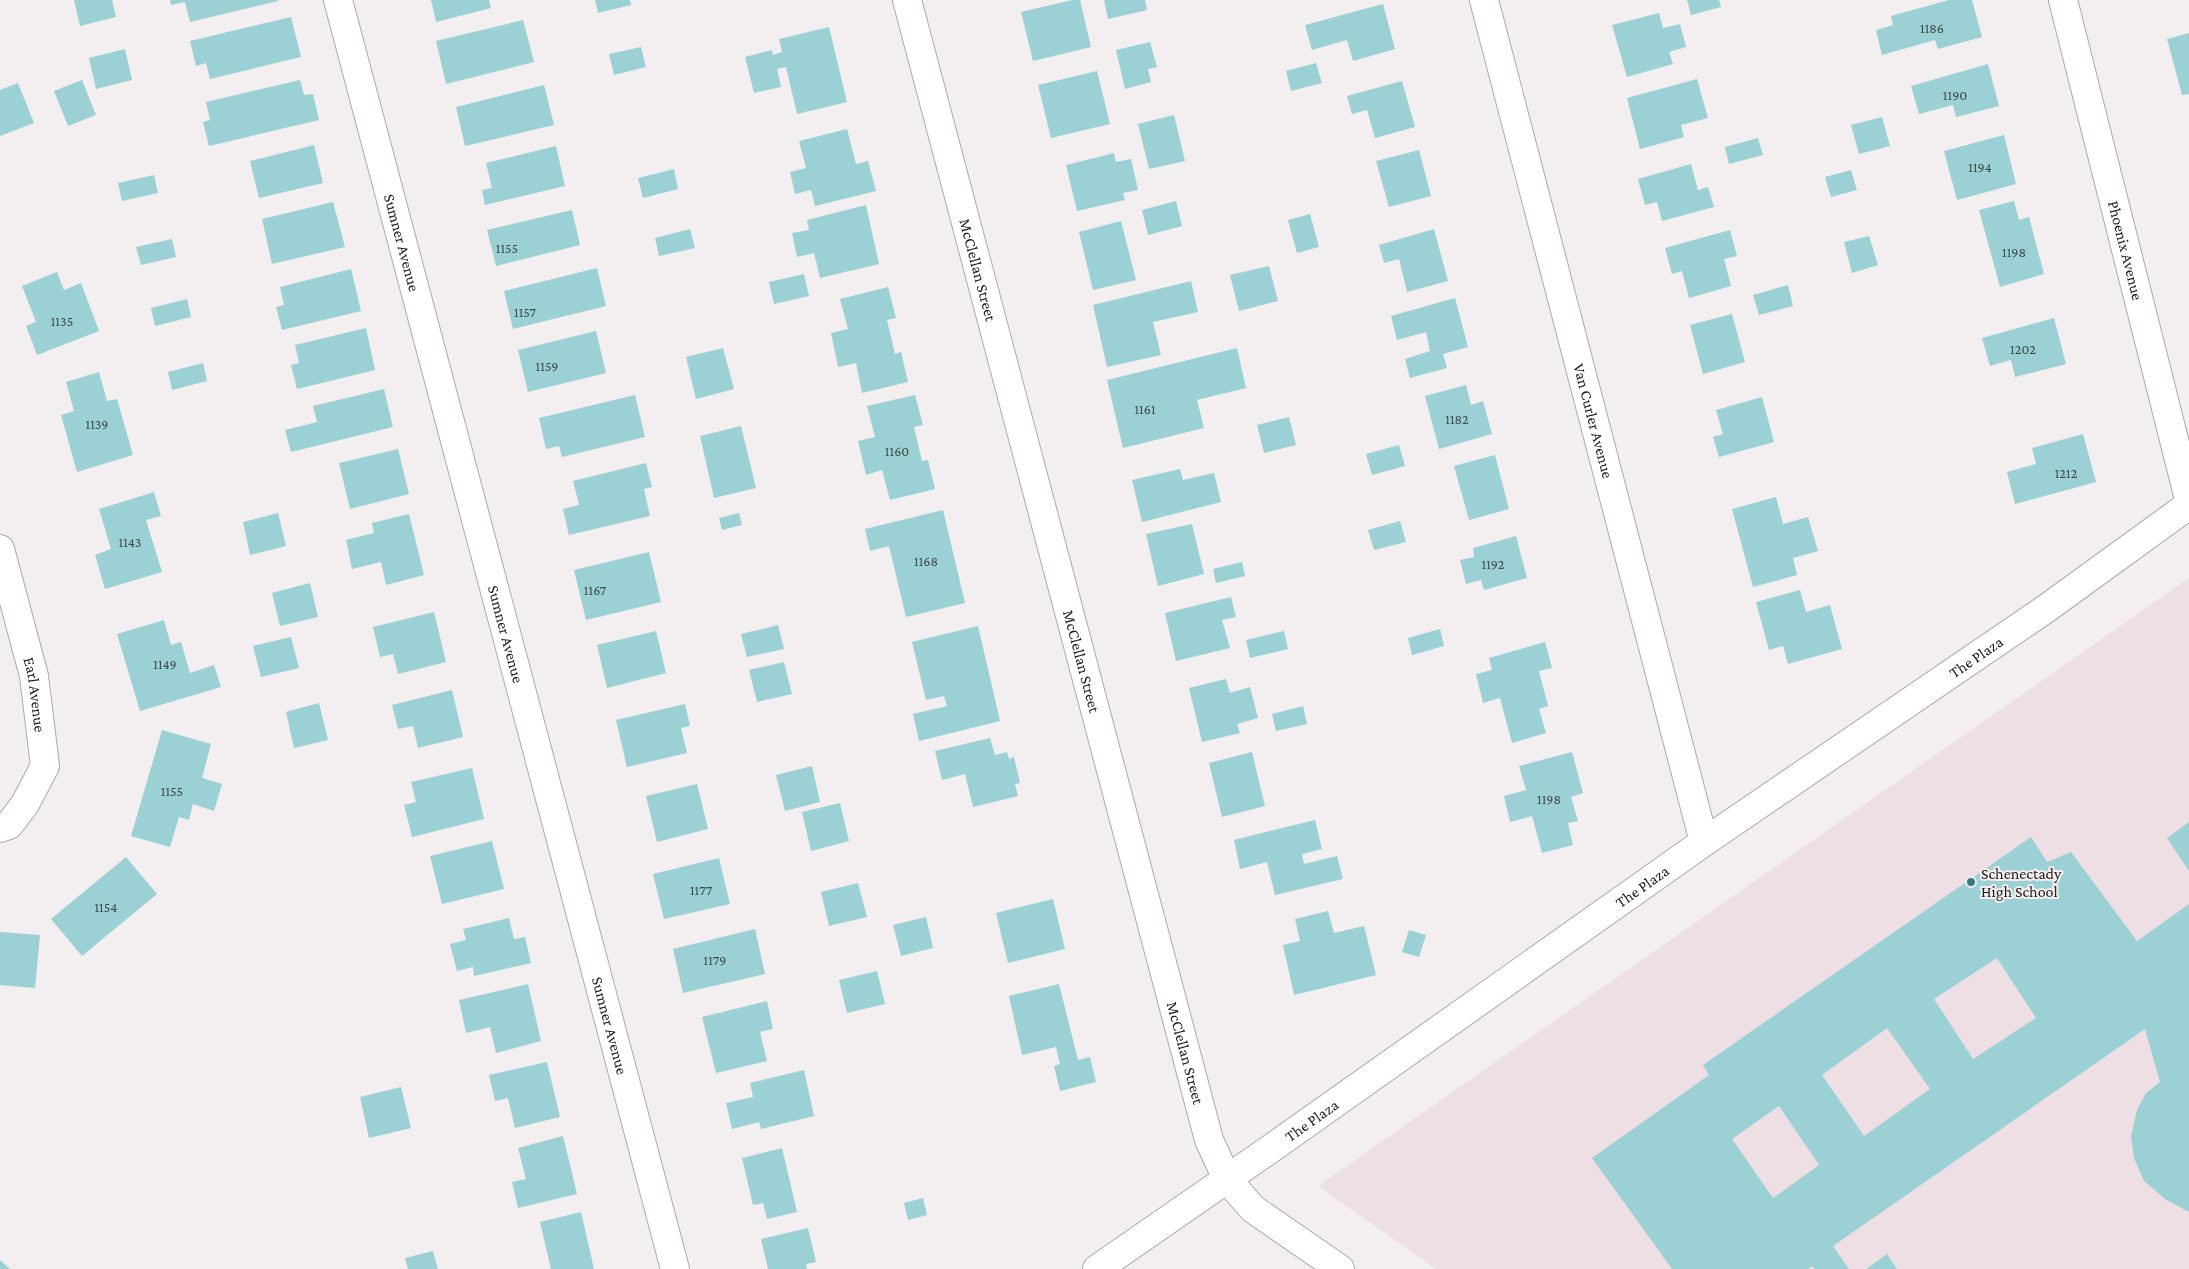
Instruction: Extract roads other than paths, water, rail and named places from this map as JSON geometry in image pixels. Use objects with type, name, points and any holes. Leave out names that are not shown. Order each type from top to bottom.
[{"type":"street","name":"Sumner Avenue","points":[[338,0],[675,1269]]},
{"type":"street","name":"McClellan Street","points":[[907,0],[1208,1140],[1227,1179],[1253,1209],[1340,1269]]},
{"type":"street","name":"Van Curler Avenue","points":[[1484,0],[1704,842]]},
{"type":"street","name":"Phoenix Avenue","points":[[2063,0],[2189,499]]},
{"type":"street","name":"The Plaza","points":[[1097,1269],[1704,842],[2047,608],[2189,505]]},
{"type":"street","name":"Earl Avenue","points":[[0,549],[34,676],[45,766],[25,804],[8,825],[0,828]]},
{"type":"place","name":"Schenectady High School","points":[[1971,882]]}]
